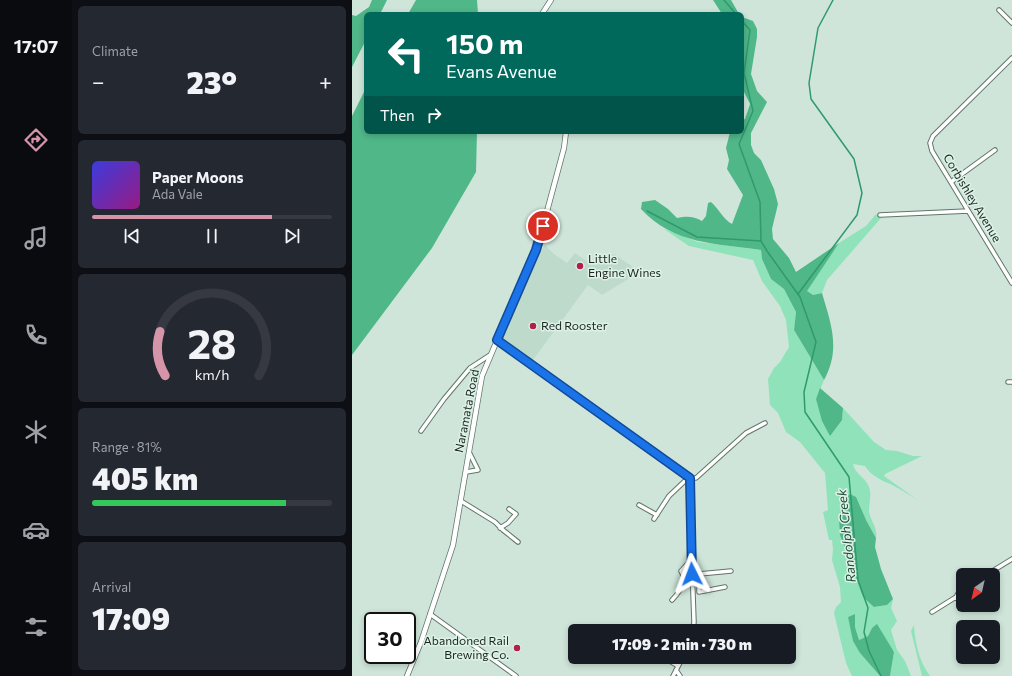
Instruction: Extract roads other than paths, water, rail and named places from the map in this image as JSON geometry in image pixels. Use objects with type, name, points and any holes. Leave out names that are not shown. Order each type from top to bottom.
[{"type":"main road","points":[[543,12],[551,0]]},
{"type":"main road","name":"Naramata Road","points":[[407,676],[421,642],[453,545],[482,376],[539,241],[564,148],[566,134]]},
{"type":"street","points":[[999,10],[1012,23]]},
{"type":"street","name":"Corbishley Avenue","points":[[1012,58],[933,136],[930,143],[932,151],[1012,283]]},
{"type":"street","points":[[951,182],[995,150]]},
{"type":"street","points":[[880,214],[968,211]]},
{"type":"street","points":[[497,340],[690,478],[696,478],[746,433],[765,422]]},
{"type":"street","points":[[422,431],[444,399],[470,368],[490,355]]},
{"type":"street","points":[[466,472],[478,470],[469,452]]},
{"type":"street","points":[[639,505],[655,517],[669,496],[690,478]]},
{"type":"street","points":[[690,478],[694,624]]},
{"type":"street","points":[[461,501],[495,522],[500,528],[518,542]]},
{"type":"street","points":[[500,528],[508,523],[516,514],[509,509]]},
{"type":"street","points":[[672,600],[680,592],[683,586],[685,579],[681,572],[692,559]]},
{"type":"street","points":[[997,568],[1012,559]]},
{"type":"street","points":[[692,574],[731,571]]},
{"type":"street","points":[[699,574],[699,592],[725,587]]},
{"type":"street","points":[[932,612],[956,596]]},
{"type":"street","points":[[430,614],[516,676]]},
{"type":"street","points":[[672,664],[677,668],[680,676]]},
{"type":"street","points":[[673,676],[679,664]]},
{"type":"waterway","name":"Randolph Creek","points":[[724,0],[734,12]]},
{"type":"waterway","points":[[798,294],[857,215],[862,193],[854,159],[811,99],[809,83],[818,28],[833,0]]},
{"type":"waterway","name":"Randolph Creek","points":[[744,23],[750,30],[744,73]]},
{"type":"waterway","name":"Randolph Creek","points":[[744,73],[753,111],[744,132]]},
{"type":"waterway","name":"Randolph Creek","points":[[743,134],[739,144],[760,202],[761,241],[800,297],[816,342],[804,392],[805,412],[849,477],[858,580],[868,608],[864,632],[869,651],[881,676]]},
{"type":"waterway","points":[[647,211],[697,237],[761,241]]},
{"type":"place","name":"Little Engine Wines","points":[[580,266]]},
{"type":"place","name":"Red Rooster","points":[[533,326]]},
{"type":"place","name":"Abandoned Rail Brewing Co.","points":[[517,648]]}]
